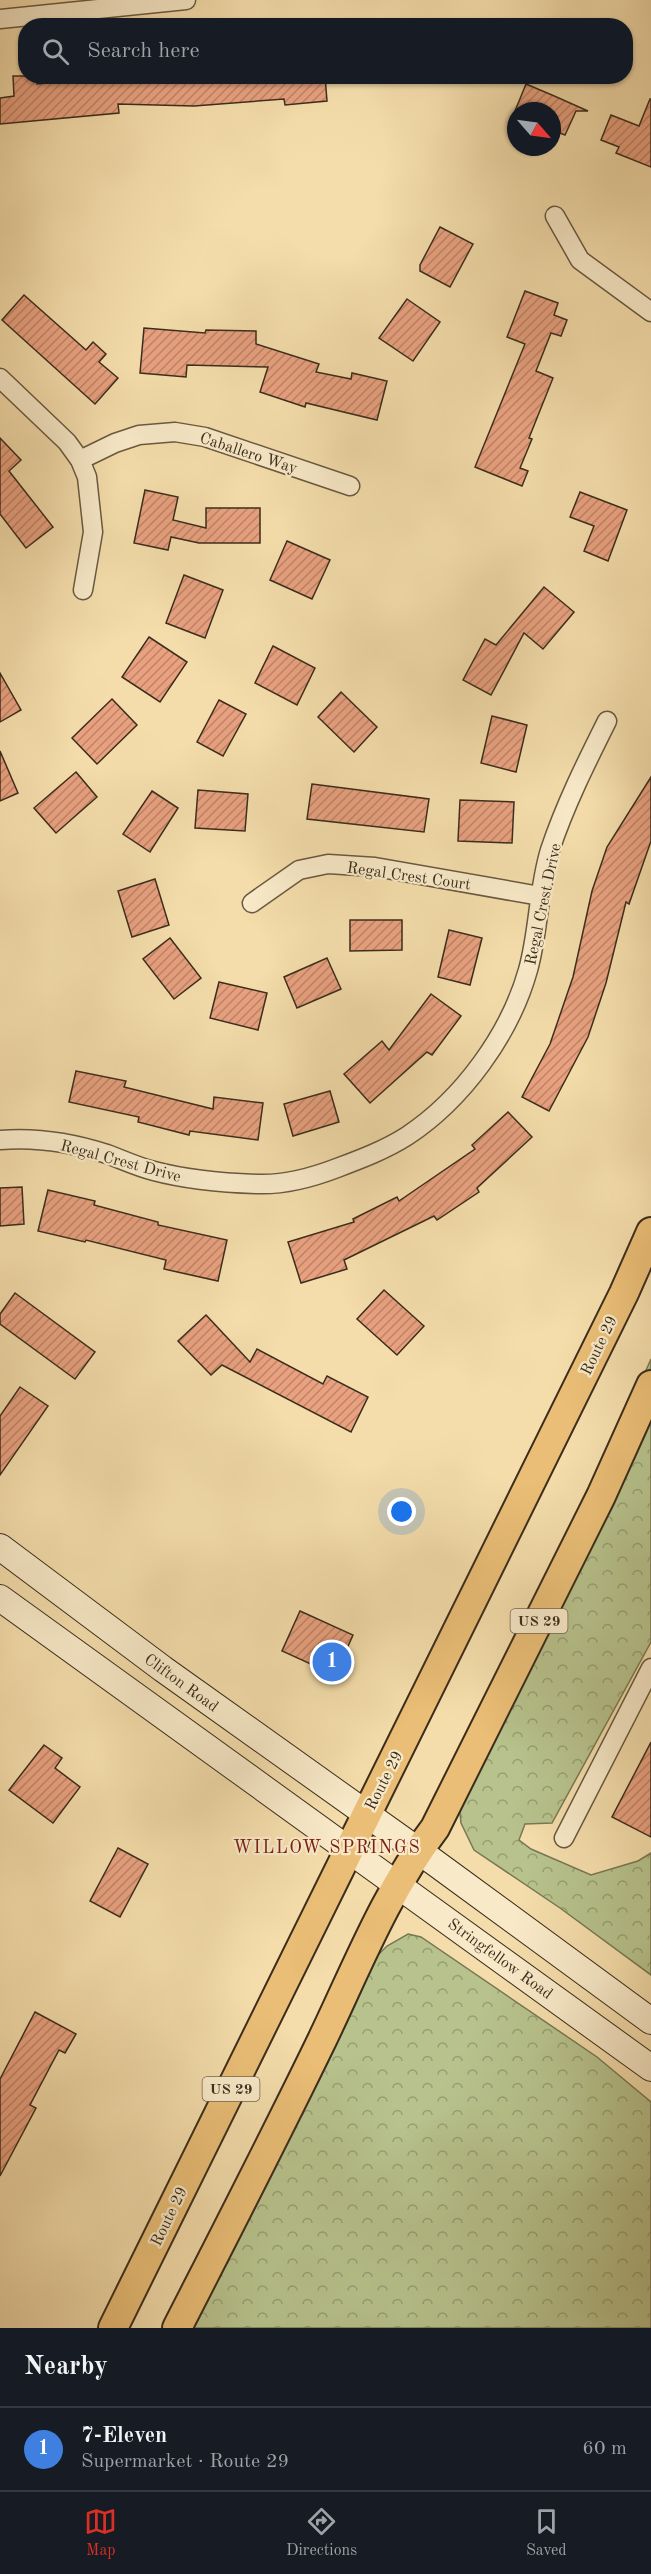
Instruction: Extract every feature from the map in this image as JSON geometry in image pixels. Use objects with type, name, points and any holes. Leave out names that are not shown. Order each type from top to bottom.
[{"type":"main road","name":"Route 29","points":[[113,2328],[624,1293],[651,1232]]},
{"type":"main road","name":"US 29","points":[[177,2328],[322,2040],[383,1909],[446,1807],[601,1496],[651,1385]]},
{"type":"main road","name":"Clifton Road","points":[[0,1547],[163,1669],[366,1813]]},
{"type":"main road","points":[[0,1598],[349,1850]]},
{"type":"main road","points":[[366,1813],[651,2021]]},
{"type":"main road","name":"Stringfellow Road","points":[[349,1850],[651,2068]]},
{"type":"street","points":[[0,19],[186,0]]},
{"type":"street","points":[[555,216],[580,260],[651,312]]},
{"type":"street","points":[[0,378],[67,442],[80,460],[87,477],[93,532],[83,590]]},
{"type":"street","name":"Caballero Way","points":[[80,460],[115,443],[139,435],[175,432],[205,437],[350,486]]},
{"type":"street","name":"Regal Crest Drive","points":[[0,1140],[18,1138],[66,1143],[153,1171],[217,1183],[277,1185],[318,1175],[368,1157],[407,1136],[441,1108],[470,1078],[495,1044],[527,972],[537,931],[540,896],[550,852],[570,795],[607,721]]},
{"type":"street","name":"Regal Crest Court","points":[[252,903],[299,870],[328,864],[375,867],[540,896]]},
{"type":"street","points":[[564,1838],[651,1668]]},
{"type":"green space","points":[[651,1359],[651,1642],[552,1823],[525,1824],[519,1840],[531,1849],[591,1875],[638,1861],[651,1853],[651,1975],[560,1908],[474,1850],[461,1823],[458,1796]]},
{"type":"green space","points":[[408,1934],[421,1937],[597,2057],[651,2102],[651,2328],[179,2328],[365,1968],[387,1946]]},
{"type":"building","points":[[13,76],[18,76],[18,84],[326,84],[327,101],[285,105],[284,99],[194,106],[118,104],[119,113],[0,124],[0,98],[14,96]]},
{"type":"building","points":[[526,84],[588,111],[576,111],[565,135],[561,133],[561,102],[519,102]]},
{"type":"building","points":[[650,99],[651,167],[616,153],[619,147],[601,140],[611,115],[639,126]]},
{"type":"building","points":[[440,227],[473,244],[450,287],[420,271],[420,265]]},
{"type":"building","points":[[525,291],[558,303],[554,315],[567,320],[561,336],[551,333],[536,371],[553,378],[529,438],[532,439],[520,468],[528,471],[522,486],[475,467],[525,344],[507,337]]},
{"type":"building","points":[[24,295],[86,350],[93,342],[106,354],[99,362],[118,378],[95,404],[2,320]]},
{"type":"building","points":[[407,299],[440,322],[413,361],[379,338]]},
{"type":"building","points":[[144,328],[205,333],[206,330],[256,331],[256,344],[319,364],[316,372],[351,379],[352,373],[387,381],[377,420],[306,403],[305,407],[260,392],[268,367],[187,365],[186,377],[140,373]]},
{"type":"building","points":[[0,438],[21,460],[9,471],[53,527],[26,548],[0,514]]},
{"type":"building","points":[[145,490],[178,497],[173,520],[206,528],[206,508],[260,508],[260,543],[199,543],[171,537],[168,550],[134,543]]},
{"type":"building","points":[[580,492],[627,510],[608,561],[584,551],[594,526],[570,517]]},
{"type":"building","points":[[287,541],[330,560],[312,599],[270,580]]},
{"type":"building","points":[[184,575],[223,590],[205,638],[166,623]]},
{"type":"building","points":[[544,587],[574,612],[543,649],[524,633],[491,695],[463,680],[485,639],[496,645]]},
{"type":"building","points":[[149,637],[187,662],[160,702],[122,677]]},
{"type":"building","points":[[273,646],[315,668],[297,705],[255,683]]},
{"type":"building","points":[[0,673],[21,710],[0,722]]},
{"type":"building","points":[[341,692],[377,727],[354,752],[318,717]]},
{"type":"building","points":[[112,699],[137,725],[97,764],[72,738]]},
{"type":"building","points":[[219,700],[246,714],[223,756],[197,742]]},
{"type":"building","points":[[492,716],[527,725],[516,772],[481,763]]},
{"type":"building","points":[[0,751],[18,793],[0,801]]},
{"type":"building","points":[[76,772],[97,797],[56,833],[34,808]]},
{"type":"building","points":[[651,777],[651,841],[629,904],[626,902],[606,983],[588,1037],[549,1111],[522,1097],[550,1044],[573,977],[592,891],[607,847]]},
{"type":"building","points":[[312,784],[429,799],[424,832],[307,819]]},
{"type":"building","points":[[198,790],[248,794],[245,831],[195,828]]},
{"type":"building","points":[[152,791],[178,808],[150,852],[123,834]]},
{"type":"building","points":[[460,800],[514,802],[512,843],[458,841]]},
{"type":"building","points":[[155,879],[169,925],[132,937],[118,891]]},
{"type":"building","points":[[350,920],[402,920],[402,950],[350,951]]},
{"type":"building","points":[[449,930],[482,938],[470,985],[438,977]]},
{"type":"building","points":[[170,938],[201,978],[174,999],[143,959]]},
{"type":"building","points":[[327,958],[341,989],[297,1008],[284,977]]},
{"type":"building","points":[[219,982],[267,993],[258,1030],[210,1018]]},
{"type":"building","points":[[431,994],[461,1016],[432,1055],[427,1052],[370,1103],[344,1074],[382,1041],[389,1050]]},
{"type":"building","points":[[76,1071],[126,1081],[124,1087],[213,1109],[214,1097],[263,1103],[258,1140],[190,1131],[189,1135],[138,1122],[139,1117],[69,1102]]},
{"type":"building","points":[[330,1091],[339,1122],[293,1136],[284,1104]]},
{"type":"building","points":[[508,1112],[532,1137],[477,1188],[479,1192],[437,1220],[434,1216],[344,1260],[347,1269],[301,1283],[288,1242],[354,1222],[353,1219],[397,1197],[399,1201],[475,1149],[472,1145]]},
{"type":"building","points":[[22,1187],[24,1224],[0,1226],[0,1188]]},
{"type":"building","points":[[48,1190],[95,1201],[94,1205],[158,1222],[158,1225],[227,1240],[218,1281],[164,1269],[166,1260],[86,1240],[85,1242],[38,1231]]},
{"type":"building","points":[[384,1290],[424,1326],[397,1355],[357,1319]]},
{"type":"building","points":[[15,1293],[95,1352],[75,1379],[0,1324],[0,1314]]},
{"type":"building","points":[[206,1315],[250,1362],[257,1349],[323,1384],[327,1376],[368,1397],[351,1432],[222,1365],[211,1375],[178,1341]]},
{"type":"building","points":[[20,1387],[48,1406],[0,1475],[0,1416]]},
{"type":"building","points":[[300,1611],[353,1635],[335,1675],[282,1651]]},
{"type":"building","points":[[651,1742],[651,1837],[612,1817]]},
{"type":"building","points":[[44,1745],[62,1758],[55,1768],[80,1787],[53,1823],[9,1790]]},
{"type":"building","points":[[118,1848],[148,1864],[120,1917],[90,1901]]},
{"type":"building","points":[[35,2012],[76,2034],[65,2053],[59,2050],[30,2105],[36,2108],[0,2176],[0,2079]]},
{"type":"place","name":"7-Eleven","points":[[332,1662]]},
{"type":"district","name":"WILLOW SPRINGS","points":[[327,1847]]}]
